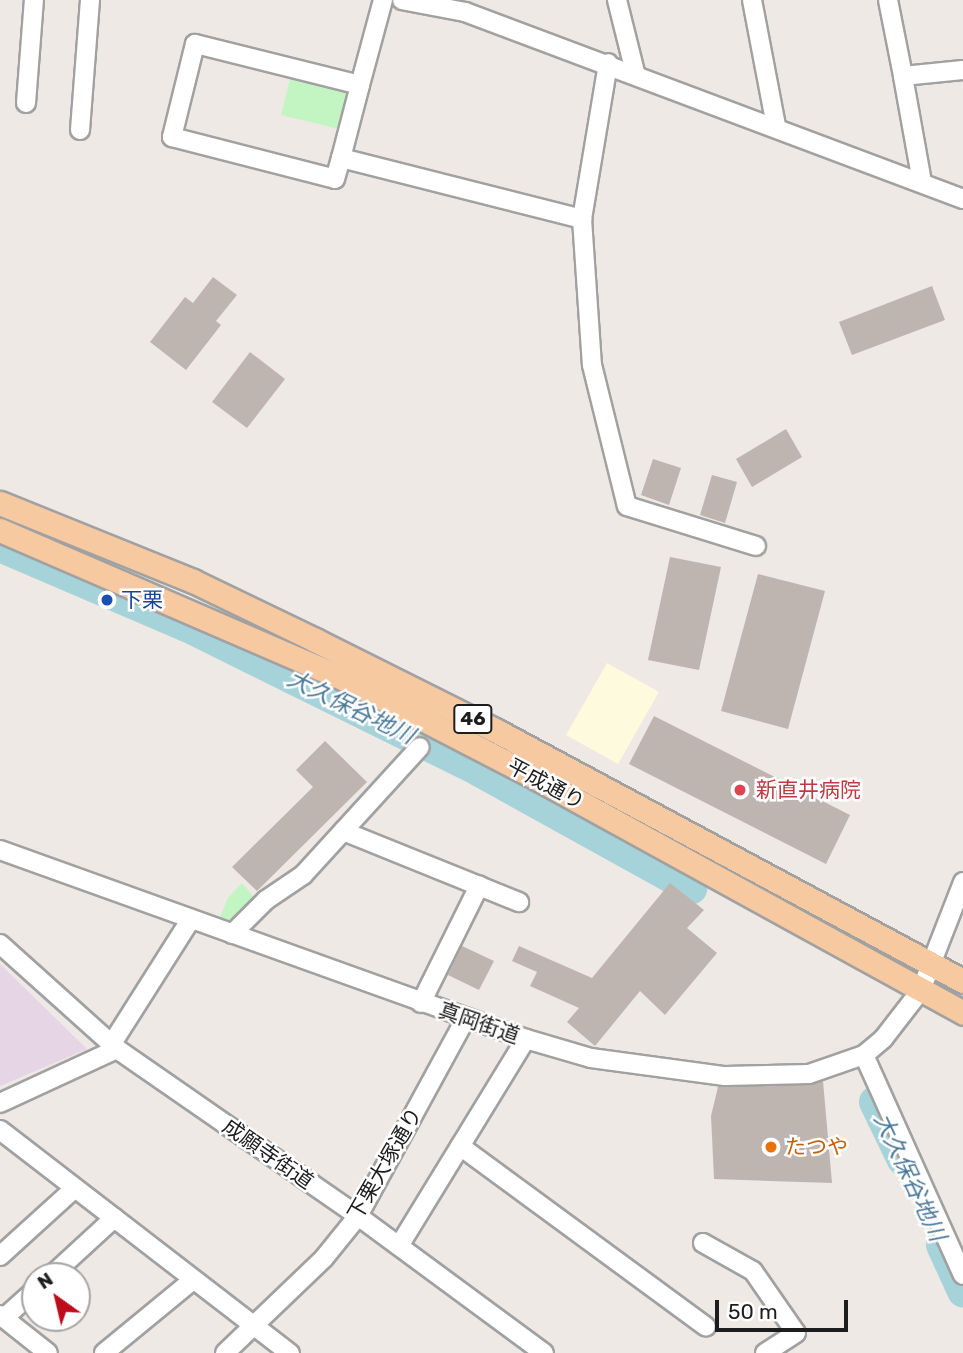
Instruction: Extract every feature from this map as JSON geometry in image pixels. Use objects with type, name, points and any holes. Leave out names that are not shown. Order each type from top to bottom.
[{"type":"main road","name":"平成通り","points":[[0,503],[193,581],[315,640],[495,730],[963,981]]},
{"type":"main road","name":"平成通り","points":[[0,530],[353,682],[540,780],[963,1013]]},
{"type":"street","points":[[26,103],[34,0]]},
{"type":"street","points":[[80,130],[90,0]]},
{"type":"street","points":[[360,85],[195,44],[172,137],[335,179],[383,0]]},
{"type":"street","points":[[401,0],[463,6],[963,199]]},
{"type":"street","points":[[617,0],[635,72]]},
{"type":"street","points":[[751,0],[776,126]]},
{"type":"street","points":[[888,0],[922,182]]},
{"type":"street","points":[[608,63],[582,219],[592,365],[627,506],[756,546]]},
{"type":"street","points":[[903,76],[963,70]]},
{"type":"street","points":[[341,158],[582,219]]},
{"type":"street","points":[[232,934],[266,900],[303,875],[420,747]]},
{"type":"street","points":[[343,831],[519,902]]},
{"type":"street","name":"真岡街道","points":[[0,850],[464,1020],[591,1058],[725,1076],[809,1074],[864,1055],[897,1026],[921,990],[963,882]]},
{"type":"street","points":[[421,1003],[479,886]]},
{"type":"street","points":[[0,1103],[114,1047],[191,919]]},
{"type":"street","name":"成願寺街道","points":[[0,944],[114,1047],[358,1216],[540,1352]]},
{"type":"street","name":"下栗大塚通り","points":[[225,1353],[255,1328],[358,1216],[464,1020]]},
{"type":"street","points":[[399,1246],[526,1039]]},
{"type":"street","points":[[864,1055],[963,1275]]},
{"type":"street","points":[[0,1130],[290,1353]]},
{"type":"street","points":[[460,1146],[706,1327]]},
{"type":"street","points":[[0,1256],[75,1188]]},
{"type":"street","points":[[66,1262],[114,1218]]},
{"type":"street","points":[[703,1244],[753,1270],[796,1333],[765,1353]]},
{"type":"street","points":[[104,1353],[193,1280]]},
{"type":"street","points":[[21,1301],[2,1317],[48,1353]]},
{"type":"shaded area","points":[[607,663],[659,692],[618,764],[566,735]]},
{"type":"shaded area","points":[[0,964],[87,1049],[0,1086]]},
{"type":"green space","points":[[291,75],[343,87],[350,100],[343,130],[281,115]]},
{"type":"green space","points":[[242,883],[259,903],[237,923],[220,917],[228,898]]},
{"type":"building","points":[[213,277],[237,295],[216,321],[221,325],[186,370],[150,342],[185,297],[193,303]]},
{"type":"building","points":[[932,286],[945,320],[852,355],[839,322]]},
{"type":"building","points":[[250,352],[285,379],[247,428],[212,402]]},
{"type":"building","points":[[786,429],[802,457],[752,487],[736,459]]},
{"type":"building","points":[[653,459],[681,468],[669,505],[641,495]]},
{"type":"building","points":[[712,475],[737,482],[725,523],[700,515]]},
{"type":"building","points":[[670,557],[721,567],[699,670],[648,660]]},
{"type":"building","points":[[758,574],[825,591],[788,729],[721,711]]},
{"type":"building","name":"新直井病院","points":[[654,716],[850,815],[826,864],[629,764]]},
{"type":"building","points":[[325,741],[367,782],[257,891],[232,867],[313,787],[296,770]]},
{"type":"building","points":[[670,883],[704,910],[687,928],[717,953],[665,1015],[640,991],[595,1046],[567,1022],[579,1008],[530,986],[537,972],[512,961],[519,946],[592,978]]},
{"type":"building","points":[[462,946],[494,961],[479,990],[448,975]]},
{"type":"building","name":"たつや","points":[[823,1081],[832,1183],[714,1179],[711,1116],[718,1087]]},
{"type":"waterway","name":"大久保谷地川","points":[[0,546],[187,626],[478,770],[691,888]]},
{"type":"waterway","name":"大久保谷地川","points":[[875,1102],[903,1160]]},
{"type":"waterway","name":"大久保谷地川","points":[[942,1245],[963,1291]]},
{"type":"place","name":"下栗","points":[[107,600]]},
{"type":"place","name":"新直井病院","points":[[740,790]]},
{"type":"place","name":"たつや","points":[[771,1147]]}]
